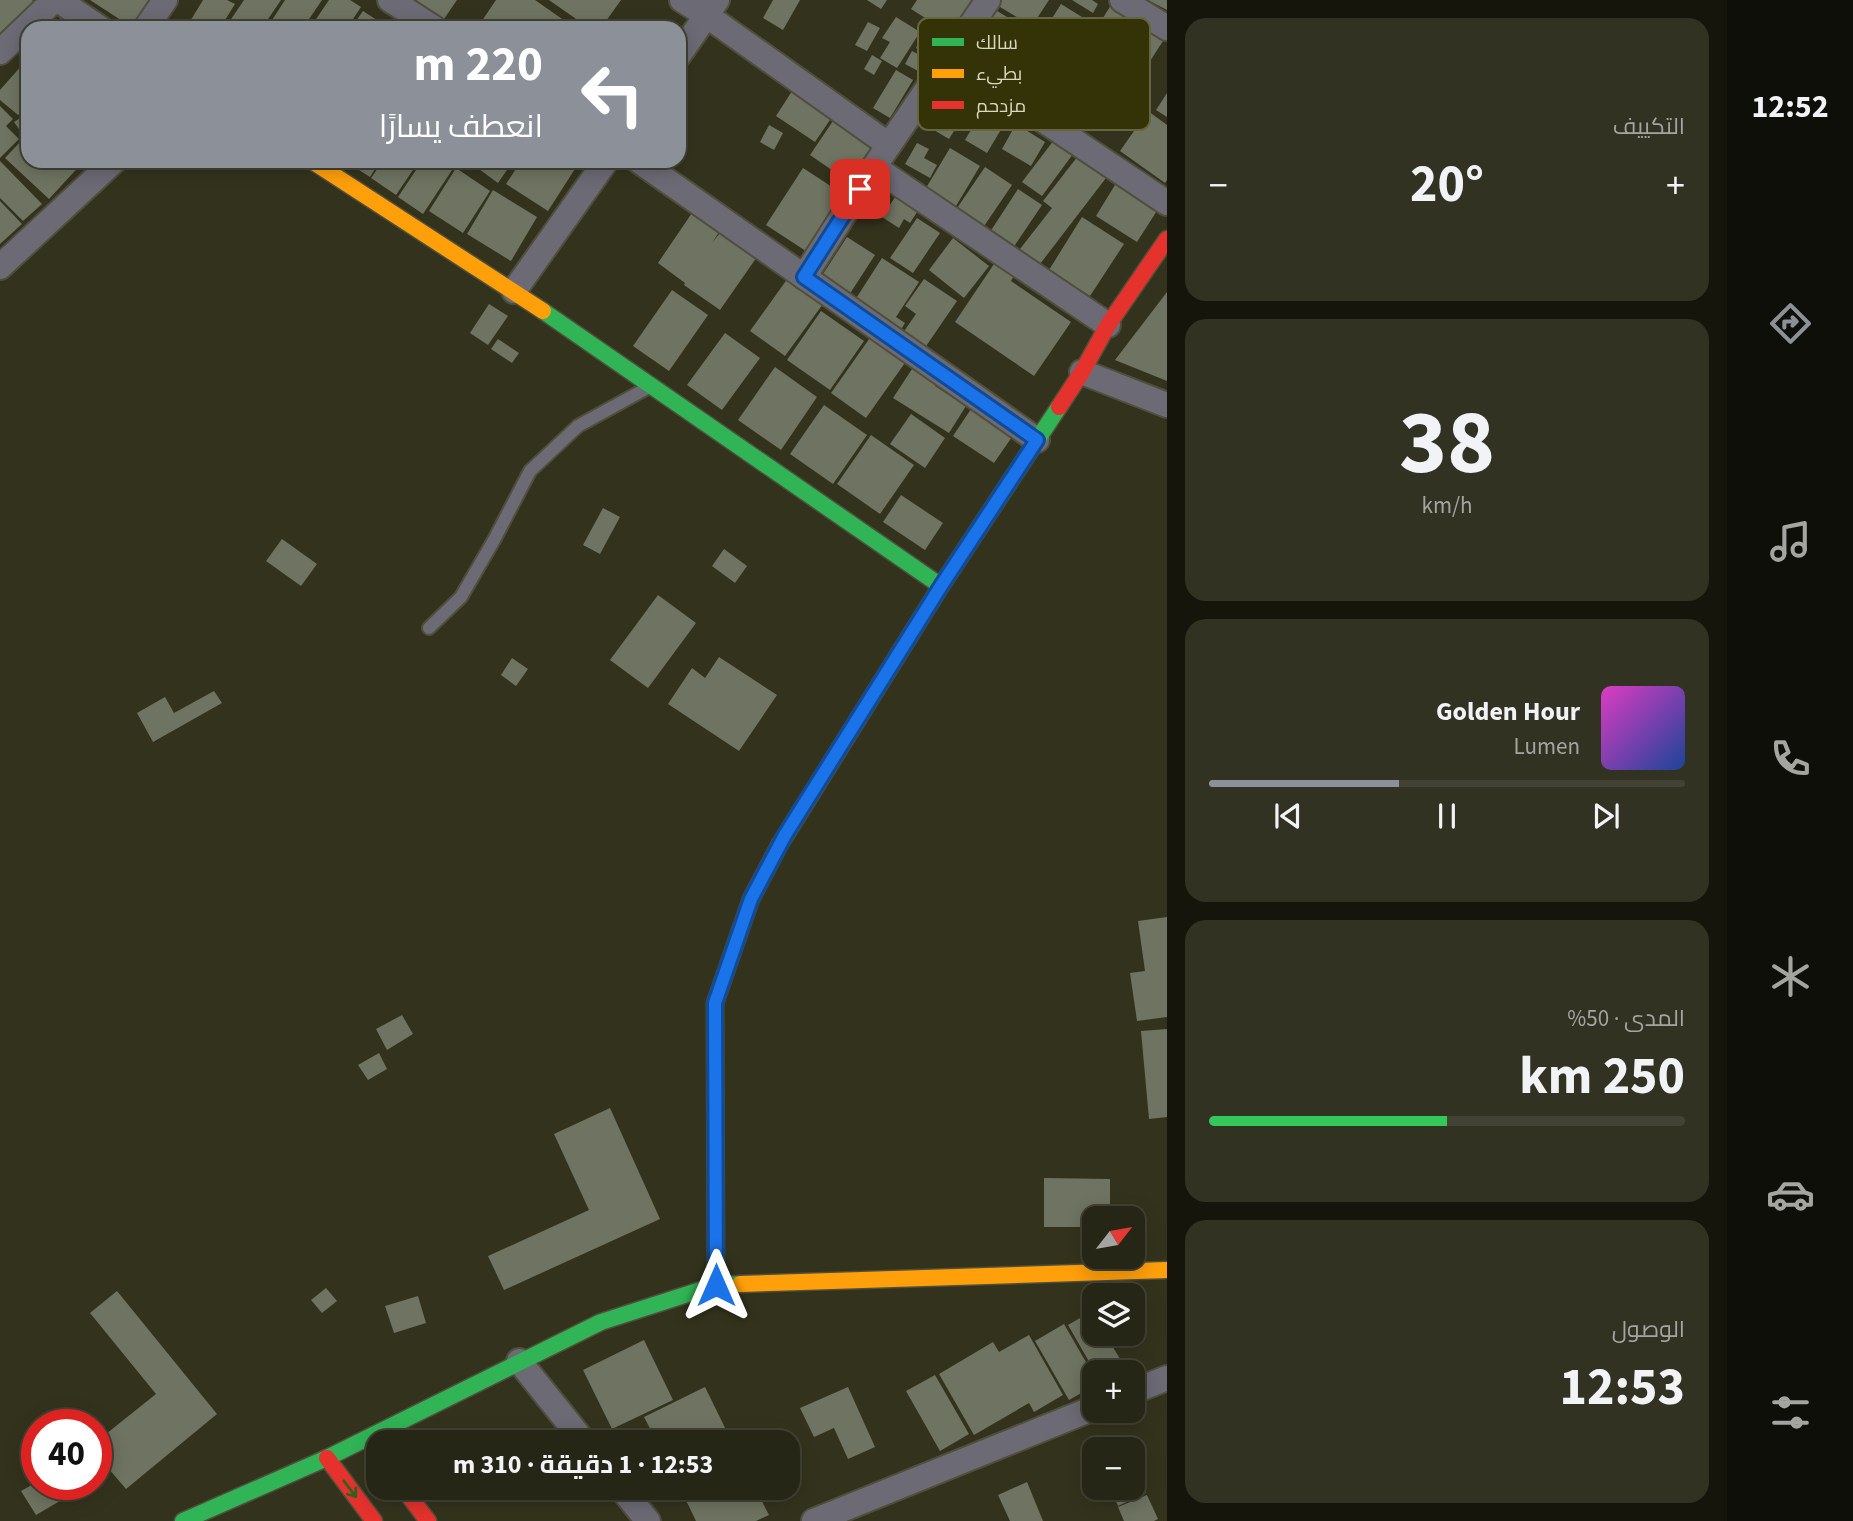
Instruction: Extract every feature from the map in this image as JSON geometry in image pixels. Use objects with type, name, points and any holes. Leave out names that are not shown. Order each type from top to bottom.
[{"type":"street","points":[[33,21],[56,0],[89,21]]},
{"type":"street","points":[[151,21],[165,0]]},
{"type":"street","points":[[390,0],[423,21]]},
{"type":"street","points":[[682,0],[711,8],[889,145]]},
{"type":"street","points":[[976,18],[988,0]]},
{"type":"street","points":[[1122,0],[1150,18]]},
{"type":"street","points":[[686,45],[711,8]]},
{"type":"street","points":[[1150,18],[1167,29]]},
{"type":"street","points":[[0,52],[21,32]]},
{"type":"street","points":[[804,277],[918,102]]},
{"type":"street","points":[[1058,130],[1167,203]]},
{"type":"street","points":[[874,167],[1108,325]]},
{"type":"street","points":[[0,267],[106,168]]},
{"type":"street","points":[[323,168],[514,291],[941,586]]},
{"type":"street","points":[[514,291],[601,168]]},
{"type":"street","points":[[649,168],[1037,440]]},
{"type":"street","points":[[716,1285],[715,1003],[751,899],[785,835],[941,586],[1082,372],[1108,325],[1167,239]]},
{"type":"street","points":[[1082,372],[1167,405]]},
{"type":"street","points":[[383,1430],[601,1322],[716,1285],[1167,1270]]},
{"type":"street","points":[[519,1361],[574,1430]]},
{"type":"street","points":[[1145,1387],[1167,1378]]},
{"type":"street","points":[[814,1521],[1082,1413]]},
{"type":"street","points":[[183,1521],[366,1438]]},
{"type":"street","points":[[327,1458],[374,1521]]},
{"type":"street","points":[[412,1500],[428,1521]]},
{"type":"street","points":[[631,1500],[648,1521]]},
{"type":"lane","points":[[429,628],[461,597],[530,471],[578,426],[652,385]]},
{"type":"building","points":[[0,0],[32,0],[38,6],[0,39]]},
{"type":"building","points":[[90,0],[160,0],[147,21],[122,21]]},
{"type":"building","points":[[203,0],[227,0],[235,4],[224,21],[190,21]]},
{"type":"building","points":[[244,0],[281,0],[267,21],[230,21]]},
{"type":"building","points":[[285,0],[322,0],[308,21],[272,21]]},
{"type":"building","points":[[329,0],[350,0],[361,7],[352,21],[315,21]]},
{"type":"building","points":[[416,0],[457,0],[444,19]]},
{"type":"building","points":[[496,0],[535,0],[565,21],[482,21]]},
{"type":"building","points":[[549,0],[621,0],[606,21],[579,21]]},
{"type":"building","points":[[773,0],[800,0],[783,30],[763,18]]},
{"type":"building","points":[[867,0],[887,0],[881,9]]},
{"type":"building","points":[[917,0],[976,0],[967,18],[925,18],[911,9]]},
{"type":"building","points":[[998,0],[1049,0],[1037,18],[1019,18],[995,4]]},
{"type":"building","points":[[1072,0],[1092,0],[1098,4],[1093,13]]},
{"type":"building","points":[[1148,0],[1167,0],[1167,10]]},
{"type":"building","points":[[1061,4],[1082,17],[1081,18],[1052,18]]},
{"type":"building","points":[[1111,5],[1132,18],[1103,18]]},
{"type":"building","points":[[994,9],[1009,18],[988,18]]},
{"type":"building","points":[[363,11],[378,21],[356,21]]},
{"type":"building","points":[[896,17],[918,31],[918,35],[897,68],[880,58],[890,42],[882,38]]},
{"type":"building","points":[[868,22],[880,28],[867,51],[855,45]]},
{"type":"building","points":[[1150,29],[1165,38],[1150,61]]},
{"type":"building","points":[[912,51],[918,54],[918,71],[905,64]]},
{"type":"building","points":[[872,55],[882,61],[874,75],[864,69]]},
{"type":"building","points":[[21,66],[21,112],[18,115],[0,100],[0,90]]},
{"type":"building","points":[[896,70],[913,80],[890,118],[873,108]]},
{"type":"building","points":[[794,88],[834,114],[815,142],[776,116]]},
{"type":"building","points":[[1167,93],[1167,117],[1156,110]]},
{"type":"building","points":[[0,106],[13,119],[6,126],[19,139],[0,158]]},
{"type":"building","points":[[1150,112],[1167,125],[1167,180],[1165,183],[1120,151],[1135,130],[1150,130]]},
{"type":"building","points":[[837,115],[876,149],[852,184],[810,155]]},
{"type":"building","points":[[21,118],[21,132],[14,122]]},
{"type":"building","points":[[769,125],[783,133],[774,150],[760,142]]},
{"type":"building","points":[[934,130],[955,130],[949,139]]},
{"type":"building","points":[[971,130],[1001,130],[987,153],[965,140]]},
{"type":"building","points":[[1013,130],[1026,130],[1045,142],[1031,166],[1002,149]]},
{"type":"building","points":[[1054,140],[1073,154],[1042,196],[1022,182]]},
{"type":"building","points":[[21,141],[21,168],[78,168],[49,199],[5,158]]},
{"type":"building","points":[[917,143],[929,149],[924,158],[937,165],[930,178],[905,164]]},
{"type":"building","points":[[950,148],[980,166],[953,211],[923,193]]},
{"type":"building","points":[[1078,156],[1106,178],[1040,264],[1020,249],[1052,208],[1043,201]]},
{"type":"building","points":[[0,161],[42,204],[23,221],[0,198]]},
{"type":"building","points":[[985,167],[1012,185],[980,232],[953,214]]},
{"type":"building","points":[[356,168],[376,168],[370,177]]},
{"type":"building","points":[[378,168],[414,168],[396,195],[371,178]]},
{"type":"building","points":[[417,168],[453,168],[423,214],[398,197]]},
{"type":"building","points":[[456,168],[490,191],[463,233],[429,211]]},
{"type":"building","points":[[478,168],[508,168],[498,183]]},
{"type":"building","points":[[516,168],[576,168],[548,211],[506,184]]},
{"type":"building","points":[[803,168],[849,198],[812,255],[766,225]]},
{"type":"building","points":[[1118,180],[1160,206],[1137,242],[1096,216]]},
{"type":"building","points":[[1018,189],[1042,205],[1013,248],[990,232]]},
{"type":"building","points":[[493,190],[537,217],[511,261],[467,234]]},
{"type":"building","points":[[899,191],[921,206],[910,223],[904,219],[899,228],[882,217]]},
{"type":"building","points":[[0,201],[22,224],[0,244]]},
{"type":"building","points":[[696,207],[723,226],[712,243],[723,229],[759,254],[720,310],[658,263]]},
{"type":"building","points":[[1082,217],[1124,244],[1090,296],[1049,270]]},
{"type":"building","points":[[917,218],[940,233],[913,273],[890,258]]},
{"type":"building","points":[[847,237],[875,255],[849,295],[821,277]]},
{"type":"building","points":[[953,238],[989,266],[964,298],[929,270]]},
{"type":"building","points":[[882,258],[919,282],[896,317],[905,323],[897,336],[855,300]]},
{"type":"building","points":[[996,261],[1015,274],[1011,281],[1071,322],[1034,376],[955,322]]},
{"type":"building","points":[[788,278],[823,304],[785,356],[750,331]]},
{"type":"building","points":[[924,279],[957,301],[922,352],[900,337],[916,314],[905,306]]},
{"type":"building","points":[[672,290],[708,315],[669,371],[633,346]]},
{"type":"building","points":[[1167,292],[1167,381],[1115,360]]},
{"type":"building","points":[[489,304],[508,316],[488,345],[470,333]]},
{"type":"building","points":[[821,311],[864,341],[830,390],[787,360]]},
{"type":"building","points":[[725,333],[760,358],[722,410],[687,385]]},
{"type":"building","points":[[872,335],[907,360],[866,418],[831,393]]},
{"type":"building","points":[[498,339],[519,353],[512,363],[491,349]]},
{"type":"building","points":[[916,363],[940,378],[935,386],[966,406],[949,433],[893,398]]},
{"type":"building","points":[[775,367],[817,397],[781,450],[738,420]]},
{"type":"building","points":[[824,405],[867,435],[833,484],[790,454]]},
{"type":"building","points":[[973,406],[1014,434],[994,463],[953,436]]},
{"type":"building","points":[[911,414],[945,438],[925,468],[890,444]]},
{"type":"building","points":[[871,435],[914,465],[880,514],[837,484]]},
{"type":"building","points":[[901,495],[943,523],[925,550],[883,522]]},
{"type":"building","points":[[603,508],[620,517],[600,554],[583,545]]},
{"type":"building","points":[[282,539],[317,564],[301,586],[266,561]]},
{"type":"building","points":[[724,549],[747,566],[735,583],[712,566]]},
{"type":"building","points":[[658,595],[696,623],[648,688],[610,660]]},
{"type":"building","points":[[719,657],[777,695],[739,751],[668,704],[692,668],[705,678]]},
{"type":"building","points":[[512,658],[528,669],[516,686],[501,675]]},
{"type":"building","points":[[214,691],[222,703],[153,742],[137,713],[165,697],[174,713]]},
{"type":"building","points":[[1167,917],[1167,1017],[1137,1021],[1130,973],[1145,971],[1138,921]]},
{"type":"building","points":[[402,1015],[413,1034],[387,1050],[376,1029]]},
{"type":"building","points":[[1167,1029],[1167,1117],[1149,1119],[1141,1031]]},
{"type":"building","points":[[379,1053],[387,1069],[368,1080],[358,1065]]},
{"type":"building","points":[[610,1108],[660,1219],[504,1290],[488,1256],[589,1210],[554,1134]]},
{"type":"building","points":[[1044,1178],[1110,1179],[1110,1206],[1082,1206],[1082,1227],[1044,1227]]},
{"type":"building","points":[[326,1288],[337,1301],[322,1313],[311,1300]]},
{"type":"building","points":[[117,1291],[217,1414],[126,1489],[112,1473],[112,1429],[156,1394],[90,1313]]},
{"type":"building","points":[[418,1296],[426,1323],[394,1333],[385,1306]]},
{"type":"building","points":[[1082,1317],[1082,1346],[1112,1346],[1121,1360],[1088,1360],[1068,1325]]},
{"type":"building","points":[[1064,1324],[1085,1360],[1082,1360],[1082,1393],[1069,1400],[1035,1341]]},
{"type":"building","points":[[1029,1335],[1063,1395],[1034,1412],[1029,1403],[974,1435],[939,1374],[993,1342],[999,1352]]},
{"type":"building","points":[[644,1340],[673,1400],[612,1429],[583,1370]]},
{"type":"building","points":[[935,1375],[969,1434],[940,1451],[906,1391]]},
{"type":"building","points":[[705,1387],[726,1430],[651,1430],[644,1417]]},
{"type":"building","points":[[848,1387],[875,1447],[848,1459],[834,1428],[814,1437],[800,1408]]},
{"type":"building","points":[[1027,1482],[1043,1521],[1010,1521],[998,1495]]},
{"type":"building","points":[[1147,1495],[1158,1519],[1124,1521],[1118,1507],[1135,1500],[1145,1500]]},
{"type":"building","points":[[27,1500],[62,1500],[36,1515]]},
{"type":"building","points":[[686,1500],[761,1500],[769,1515],[756,1521],[696,1521]]},
{"type":"building","points":[[1115,1500],[1131,1500],[1118,1506]]},
{"type":"traffic: fast","points":[[543,311],[941,586]]},
{"type":"traffic: fast","points":[[780,844],[941,586],[1059,407]]},
{"type":"traffic: fast","points":[[183,1521],[327,1458],[601,1322],[716,1285],[740,1284]]},
{"type":"traffic: slow","points":[[323,168],[543,311]]},
{"type":"traffic: slow","points":[[740,1284],[1167,1270]]},
{"type":"traffic: jam","points":[[1059,407],[1108,325],[1167,239]]},
{"type":"traffic: jam","points":[[716,1285],[715,1003],[751,899],[780,844]]},
{"type":"traffic: jam","points":[[327,1458],[374,1521]]},
{"type":"traffic: jam","points":[[412,1500],[428,1521]]},
{"type":"route","points":[[716,1285],[715,1003],[751,899],[785,835],[941,586],[1037,440],[804,277],[860,189]]}]
